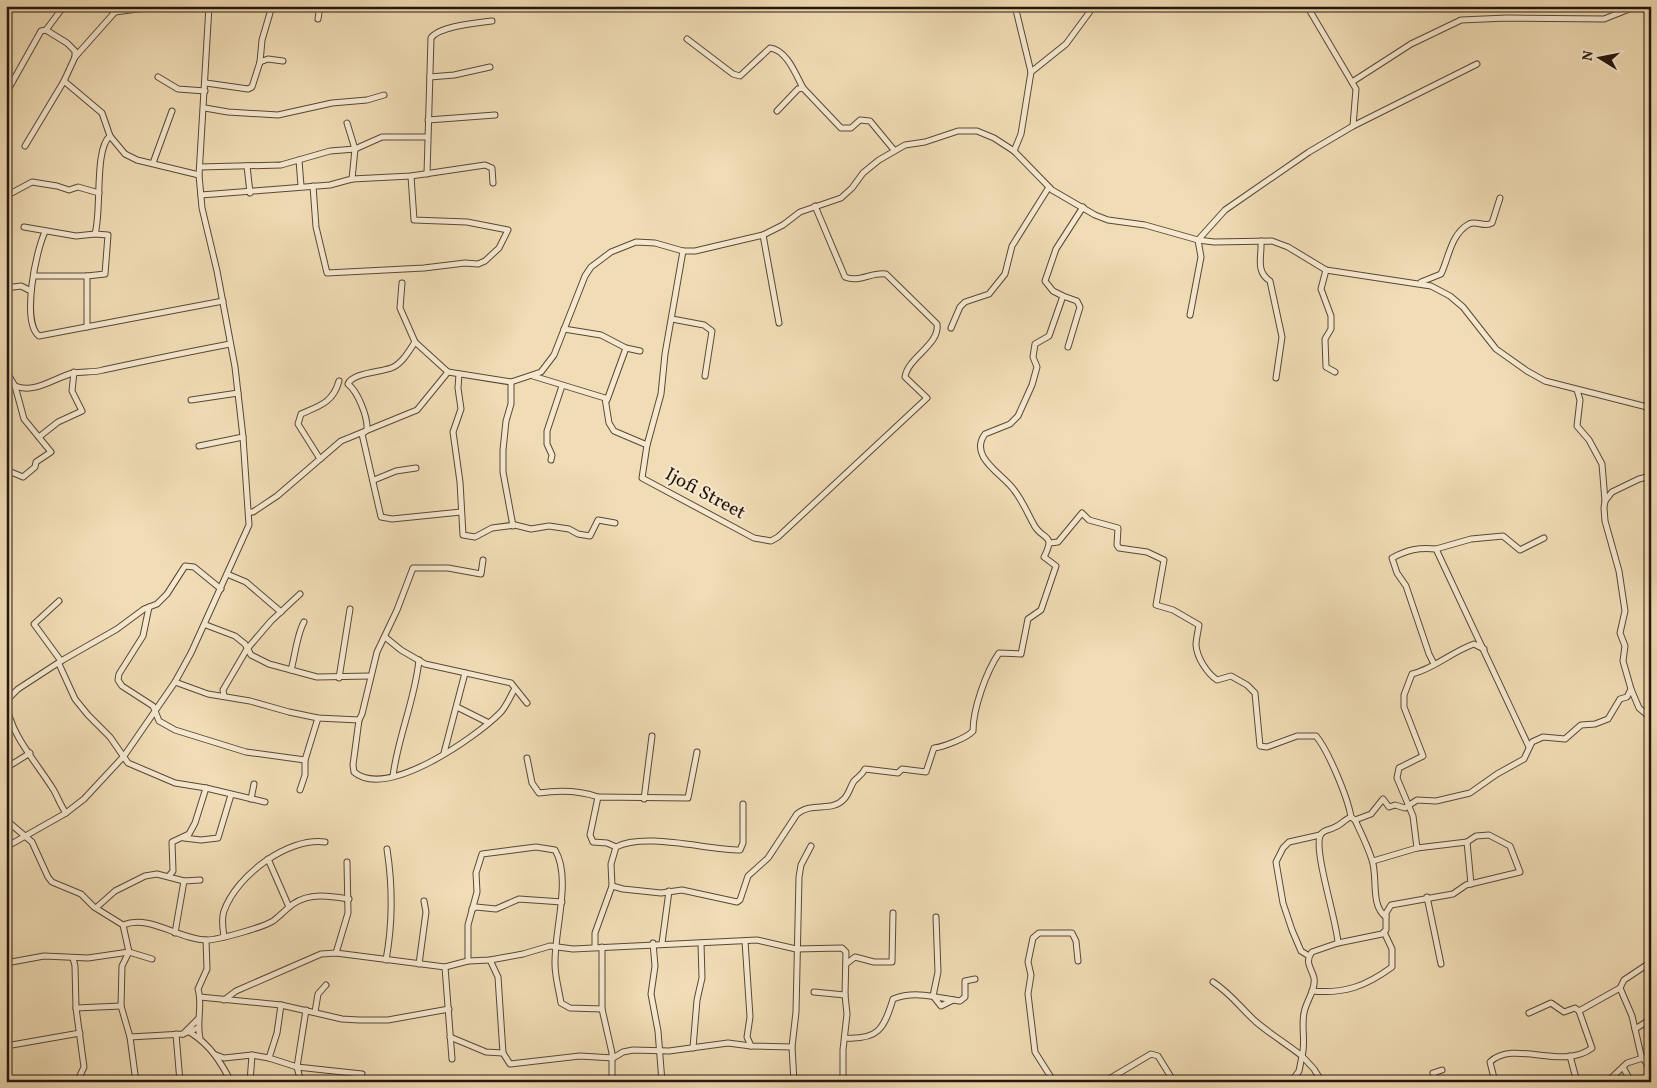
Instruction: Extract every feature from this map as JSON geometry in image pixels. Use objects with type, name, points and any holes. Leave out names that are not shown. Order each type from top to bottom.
[{"type":"street","points":[[9,88],[28,51],[41,31],[46,30],[64,6]]},
{"type":"street","points":[[105,6],[116,12],[160,6]]},
{"type":"street","points":[[6,847],[25,838],[84,799],[124,756],[175,682],[206,625],[249,525],[238,393],[223,301],[208,238],[199,174],[205,108],[209,6]]},
{"type":"street","points":[[206,83],[248,89],[255,81],[260,62],[262,40],[272,6]]},
{"type":"street","points":[[318,19],[320,6]]},
{"type":"street","points":[[1014,151],[1020,134],[1031,72],[1015,6]]},
{"type":"street","points":[[1031,72],[1066,44],[1094,6]]},
{"type":"street","points":[[1307,6],[1356,89],[1353,126]]},
{"type":"street","points":[[1352,82],[1411,44],[1461,20],[1507,18],[1604,19],[1637,6]]},
{"type":"street","points":[[24,146],[64,81],[75,57],[116,12]]},
{"type":"street","points":[[427,174],[427,97],[430,77],[429,44],[434,33],[492,21]]},
{"type":"street","points":[[46,30],[74,49],[75,57]]},
{"type":"street","points":[[686,39],[733,74],[740,76],[770,48],[775,48],[786,59],[803,88],[841,128],[850,128],[860,120],[870,121],[894,150]]},
{"type":"street","points":[[260,62],[268,60],[283,61]]},
{"type":"street","points":[[1198,240],[1225,210],[1309,152],[1353,126],[1478,64]]},
{"type":"street","points":[[430,77],[454,75],[490,67]]},
{"type":"street","points":[[158,77],[178,89],[205,91]]},
{"type":"street","points":[[64,81],[102,113],[110,136],[125,154],[136,160],[199,174]]},
{"type":"street","points":[[777,111],[798,90],[803,88]]},
{"type":"street","points":[[205,108],[228,112],[278,115],[332,103],[367,100],[384,95]]},
{"type":"street","points":[[153,163],[172,111]]},
{"type":"street","points":[[428,120],[495,115]]},
{"type":"street","points":[[347,123],[355,149],[352,180]]},
{"type":"street","points":[[402,283],[400,308],[416,342],[448,372],[511,382],[533,376],[548,365],[585,276],[591,267],[611,252],[636,242],[644,242],[682,251],[707,249],[764,235],[800,212],[842,198],[863,174],[894,150],[905,145],[925,142],[966,130],[977,131],[994,138],[1014,151],[1049,187],[1108,220],[1144,225],[1198,240],[1214,242],[1272,241],[1288,247],[1326,270],[1345,275],[1420,283],[1450,296],[1463,307],[1496,349],[1509,359],[1545,380],[1651,408]]},
{"type":"street","points":[[95,234],[100,216],[101,148],[104,140],[110,136]]},
{"type":"street","points":[[200,167],[281,165],[330,151],[355,149],[382,137],[427,137]]},
{"type":"street","points":[[299,160],[301,186]]},
{"type":"street","points":[[247,166],[250,193]]},
{"type":"street","points":[[201,195],[250,193],[352,180],[411,176],[490,166],[494,183]]},
{"type":"street","points":[[313,186],[316,227],[327,273],[424,268],[465,263],[478,264],[486,261],[499,248],[508,230],[467,222],[414,220],[411,176]]},
{"type":"street","points":[[6,196],[32,182],[69,190],[78,187],[99,192]]},
{"type":"street","points":[[951,328],[960,307],[965,302],[989,294],[1005,274],[1012,246],[1049,187]]},
{"type":"street","points":[[1420,283],[1441,274],[1452,242],[1469,224],[1486,225],[1492,223],[1500,198]]},
{"type":"street","name":"Ijofi Street","points":[[682,251],[665,354],[661,394],[647,445],[642,478],[754,538],[771,541],[778,537],[927,398],[904,377],[910,364],[934,338],[938,330],[938,324],[886,274],[859,279],[845,277],[841,272],[831,241],[819,221],[815,206]]},
{"type":"street","points":[[1068,347],[1080,307],[1077,301],[1053,291],[1045,281],[1056,249],[1083,207]]},
{"type":"street","points":[[24,227],[76,236],[108,235],[107,264],[104,274],[87,276],[34,276]]},
{"type":"street","points":[[45,232],[39,244],[31,290],[33,327],[39,336],[223,301]]},
{"type":"street","points":[[764,235],[779,323]]},
{"type":"street","points":[[1190,315],[1201,257],[1198,240]]},
{"type":"street","points":[[1261,241],[1259,269],[1270,280],[1282,337],[1276,378]]},
{"type":"street","points":[[1326,270],[1321,289],[1331,316],[1331,329],[1326,339],[1325,361],[1326,367],[1335,372]]},
{"type":"street","points":[[87,276],[88,327]]},
{"type":"street","points":[[6,288],[21,286],[31,290]]},
{"type":"street","points":[[612,886],[661,894],[668,891],[682,890],[737,902],[740,900],[748,876],[768,858],[797,814],[803,809],[809,806],[826,807],[844,800],[854,782],[864,770],[898,772],[902,769],[926,772],[934,748],[947,746],[954,740],[970,735],[978,710],[979,695],[992,664],[999,653],[1021,654],[1028,619],[1041,610],[1056,566],[1044,557],[1050,543],[1049,539],[1033,524],[1014,489],[986,461],[981,452],[981,443],[985,434],[1010,424],[1024,406],[1037,367],[1033,357],[1035,344],[1049,336],[1063,296]]},
{"type":"street","points":[[672,319],[704,325],[712,331],[705,376]]},
{"type":"street","points":[[564,329],[601,335],[626,348],[640,352]]},
{"type":"street","points":[[362,434],[367,430],[368,423],[358,396],[348,384],[349,380],[367,373],[391,368],[399,363],[416,342]]},
{"type":"street","points":[[15,386],[24,389],[32,388],[74,372],[101,371],[140,361],[230,344]]},
{"type":"street","points":[[626,348],[607,400],[609,423],[614,431],[647,445]]},
{"type":"street","points":[[6,371],[15,386],[24,419],[51,452],[36,462],[35,467],[23,477],[6,470]]},
{"type":"street","points":[[39,437],[58,422],[82,411],[72,391],[74,372]]},
{"type":"street","points":[[249,512],[253,512],[277,496],[341,442],[417,410],[448,372]]},
{"type":"street","points":[[459,374],[458,388],[461,409],[453,432],[460,482],[463,535],[475,537],[492,528],[513,526],[531,529],[549,526],[569,529],[578,534],[590,536],[598,520],[615,523]]},
{"type":"street","points":[[533,376],[607,400]]},
{"type":"street","points":[[320,459],[298,424],[301,414],[322,406],[329,400],[340,381]]},
{"type":"street","points":[[511,382],[512,404],[506,421],[503,450],[504,472],[513,526]]},
{"type":"street","points":[[551,460],[552,454],[547,444],[547,431],[562,386]]},
{"type":"street","points":[[1577,390],[1580,400],[1577,426],[1589,440],[1602,464],[1605,521],[1619,571],[1626,611],[1620,633],[1625,646],[1623,661],[1639,708],[1651,718]]},
{"type":"street","points":[[191,400],[238,393]]},
{"type":"street","points":[[362,434],[366,458],[374,480],[382,519],[461,512]]},
{"type":"street","points":[[199,446],[243,438]]},
{"type":"street","points":[[374,480],[396,471],[416,468]]},
{"type":"street","points":[[1605,501],[1612,492],[1651,476]]},
{"type":"street","points":[[1050,543],[1058,542],[1082,514],[1094,523],[1118,528],[1119,548],[1147,552],[1164,560],[1156,605],[1173,610],[1199,625],[1196,645],[1205,669],[1212,676],[1217,680],[1231,676],[1247,685],[1255,693],[1260,746],[1267,746],[1297,736],[1316,736],[1322,742],[1373,861],[1377,898],[1381,914],[1386,917]]},
{"type":"street","points":[[1434,664],[1406,586],[1396,573],[1392,558],[1403,552],[1422,547],[1436,549],[1471,539],[1503,536],[1520,550],[1544,538]]},
{"type":"street","points":[[1436,549],[1529,747]]},
{"type":"street","points":[[483,560],[482,573],[479,574],[448,568],[414,568],[385,638],[377,652],[370,676],[367,696],[359,720],[352,765],[354,772],[365,777],[383,778],[422,768],[471,738],[487,722],[501,712],[514,690]]},
{"type":"street","points":[[66,812],[30,753],[15,733],[8,715],[6,701],[18,688],[117,630],[149,607],[157,604],[167,594],[185,566],[194,567],[221,589]]},
{"type":"street","points":[[227,574],[246,582],[281,612]]},
{"type":"street","points":[[224,696],[223,690],[247,649],[300,594]]},
{"type":"street","points":[[59,601],[34,624],[60,662],[75,699],[128,763],[175,783],[206,788],[265,802]]},
{"type":"street","points":[[149,607],[143,636],[119,674],[118,680],[122,686],[153,706],[159,721],[183,732],[246,752],[305,760]]},
{"type":"street","points":[[339,678],[350,609]]},
{"type":"street","points":[[291,670],[300,640],[299,631],[304,622]]},
{"type":"street","points":[[206,625],[235,636],[245,644],[252,656],[269,664],[317,677],[370,676]]},
{"type":"street","points":[[385,638],[400,650],[425,664],[444,670],[511,684],[514,690],[527,703]]},
{"type":"street","points":[[1417,848],[1414,816],[1408,806],[1398,778],[1399,768],[1423,756],[1404,707],[1404,695],[1412,674],[1426,671],[1459,649],[1474,644],[1484,648]]},
{"type":"street","points":[[393,776],[397,750],[407,721],[419,660]]},
{"type":"street","points":[[444,754],[465,673]]},
{"type":"street","points":[[175,682],[208,694],[318,718],[359,720]]},
{"type":"street","points":[[1309,956],[1301,951],[1283,903],[1276,862],[1283,848],[1289,842],[1320,835],[1353,818],[1371,814],[1384,798],[1389,807],[1408,806],[1417,800],[1436,801],[1470,793],[1497,774],[1524,759],[1532,742],[1543,737],[1565,740],[1580,725],[1595,724],[1608,719],[1620,699],[1627,697],[1631,688]]},
{"type":"street","points":[[457,707],[487,722]]},
{"type":"street","points":[[300,790],[305,775],[305,760],[318,718]]},
{"type":"street","points":[[644,799],[652,736]]},
{"type":"street","points":[[527,758],[532,783],[540,793],[559,790],[584,792],[598,797],[688,798],[697,752]]},
{"type":"street","points":[[6,768],[30,753]]},
{"type":"street","points":[[251,799],[254,784]]},
{"type":"street","points":[[169,876],[173,871],[172,842],[190,834],[206,788]]},
{"type":"street","points":[[184,838],[201,840],[218,838],[231,795]]},
{"type":"street","points":[[598,797],[590,835],[593,842],[607,843],[616,847],[625,843],[660,842],[740,850],[744,843],[743,804]]},
{"type":"street","points":[[6,820],[32,842],[52,882],[81,894],[96,907],[123,925],[144,922],[175,933],[206,940],[264,926],[296,902],[318,896],[349,899]]},
{"type":"street","points":[[1320,835],[1320,860],[1334,910],[1338,943]]},
{"type":"street","points":[[1291,1082],[1299,1071],[1304,1041],[1304,1013],[1312,992],[1314,978],[1308,966],[1309,956],[1317,950],[1338,943],[1375,937],[1384,932],[1388,925],[1386,913],[1391,905],[1427,897],[1453,894],[1471,884],[1520,872],[1510,846],[1489,835],[1476,836],[1467,842],[1417,848],[1373,861]]},
{"type":"street","points":[[224,937],[222,929],[224,910],[240,884],[268,859],[282,850],[291,850],[305,842],[325,842]]},
{"type":"street","points":[[1467,842],[1471,884]]},
{"type":"street","points":[[794,1082],[792,1047],[796,1012],[796,949],[801,865],[810,846]]},
{"type":"street","points":[[468,960],[468,925],[478,892],[476,873],[482,854],[536,847],[555,850],[562,861],[562,902],[555,946],[555,966],[561,1002],[570,1008],[602,1009]]},
{"type":"street","points":[[595,947],[595,933],[612,886],[611,864],[616,847]]},
{"type":"street","points":[[386,960],[393,910],[392,884],[387,849]]},
{"type":"street","points":[[268,859],[290,907]]},
{"type":"street","points":[[336,953],[348,913],[347,862]]},
{"type":"street","points":[[96,907],[115,891],[145,876],[157,874],[184,881],[200,880]]},
{"type":"street","points":[[175,933],[184,881]]},
{"type":"street","points":[[662,943],[668,891]]},
{"type":"street","points":[[1427,897],[1441,964]]},
{"type":"street","points":[[472,909],[476,907],[500,909],[519,899],[562,902]]},
{"type":"street","points":[[419,964],[426,912],[424,901]]},
{"type":"street","points":[[846,964],[855,957],[874,962],[892,962],[893,913]]},
{"type":"street","points":[[933,996],[938,972],[936,917]]},
{"type":"street","points":[[123,925],[128,952],[122,966],[121,1006],[130,1037],[136,1082]]},
{"type":"street","points":[[1312,992],[1334,993],[1365,984],[1392,967],[1392,949],[1384,932]]},
{"type":"street","points":[[1054,1082],[1035,1052],[1028,994],[1031,975],[1028,962],[1033,938],[1039,933],[1072,933],[1076,941],[1078,961]]},
{"type":"street","points":[[200,1038],[198,1019],[200,997],[198,989],[207,969],[206,940]]},
{"type":"street","points":[[745,940],[750,1017],[748,1037],[751,1046]]},
{"type":"street","points":[[224,1000],[236,991],[321,954],[336,953],[445,967],[468,960],[490,960],[555,946],[573,949],[653,943],[757,940],[796,949],[842,948],[846,952],[845,995],[847,1014],[844,1038],[843,1082]]},
{"type":"street","points":[[653,943],[655,966],[652,1006],[660,1051],[662,1082]]},
{"type":"street","points":[[693,1048],[697,1000],[702,978],[701,943]]},
{"type":"street","points":[[602,947],[602,1009],[613,1058],[612,1082]]},
{"type":"street","points":[[6,963],[44,956],[60,955],[73,958],[128,952],[152,959]]},
{"type":"street","points":[[73,958],[75,966],[76,1008],[84,1067],[79,1081]]},
{"type":"street","points":[[490,960],[498,977],[503,1053],[510,1064],[580,1056],[613,1058],[623,1052],[633,1050],[660,1051],[728,1043],[751,1046],[792,1047]]},
{"type":"street","points":[[1529,1013],[1551,1003],[1564,1012],[1575,1008],[1579,1010],[1620,988],[1624,980],[1651,962]]},
{"type":"street","points":[[445,967],[452,1059]]},
{"type":"street","points":[[844,1038],[857,1039],[874,1036],[878,1033],[891,1010],[893,999],[899,996],[933,996],[953,1000],[964,999],[966,981],[975,978]]},
{"type":"street","points":[[1213,982],[1230,993],[1240,1006],[1275,1038],[1302,1056],[1314,1069],[1322,1082]]},
{"type":"street","points":[[315,1012],[318,994],[326,985]]},
{"type":"street","points":[[1620,988],[1629,1006],[1642,1058],[1651,1070]]},
{"type":"street","points":[[814,992],[845,995]]},
{"type":"street","points":[[933,996],[943,1006],[953,1000]]},
{"type":"street","points":[[200,997],[281,1005],[342,1019],[388,1020],[449,1009]]},
{"type":"street","points":[[269,1058],[277,1033],[281,1005]]},
{"type":"street","points":[[76,1008],[121,1006]]},
{"type":"street","points":[[301,1082],[297,1067],[306,1010]]},
{"type":"street","points":[[1495,1082],[1490,1062],[1495,1057],[1511,1054],[1561,1059],[1586,1052],[1592,1048],[1579,1010]]},
{"type":"street","points":[[183,1034],[198,1019]]},
{"type":"street","points":[[1635,1029],[1651,1019]]},
{"type":"street","points":[[130,1037],[191,1033],[198,1028]]},
{"type":"street","points":[[6,1046],[80,1033]]},
{"type":"street","points":[[191,1033],[200,1038],[223,1061],[231,1082]]},
{"type":"street","points":[[176,1034],[180,1082]]},
{"type":"street","points":[[450,1037],[486,1052],[503,1053]]},
{"type":"street","points":[[1104,1082],[1112,1075],[1151,1054],[1158,1056],[1174,1082]]},
{"type":"street","points":[[250,1082],[252,1055]]},
{"type":"street","points":[[223,1061],[252,1055],[297,1067],[362,1074]]},
{"type":"street","points":[[1570,1056],[1577,1082]]},
{"type":"street","points":[[1607,1082],[1632,1060],[1642,1058]]},
{"type":"street","points":[[1623,1067],[1631,1082]]},
{"type":"street","points":[[1437,1082],[1433,1073],[1442,1070]]},
{"type":"street","points":[[1112,1075],[1115,1082]]},
{"type":"street","points":[[896,1082],[911,1082]]}]
